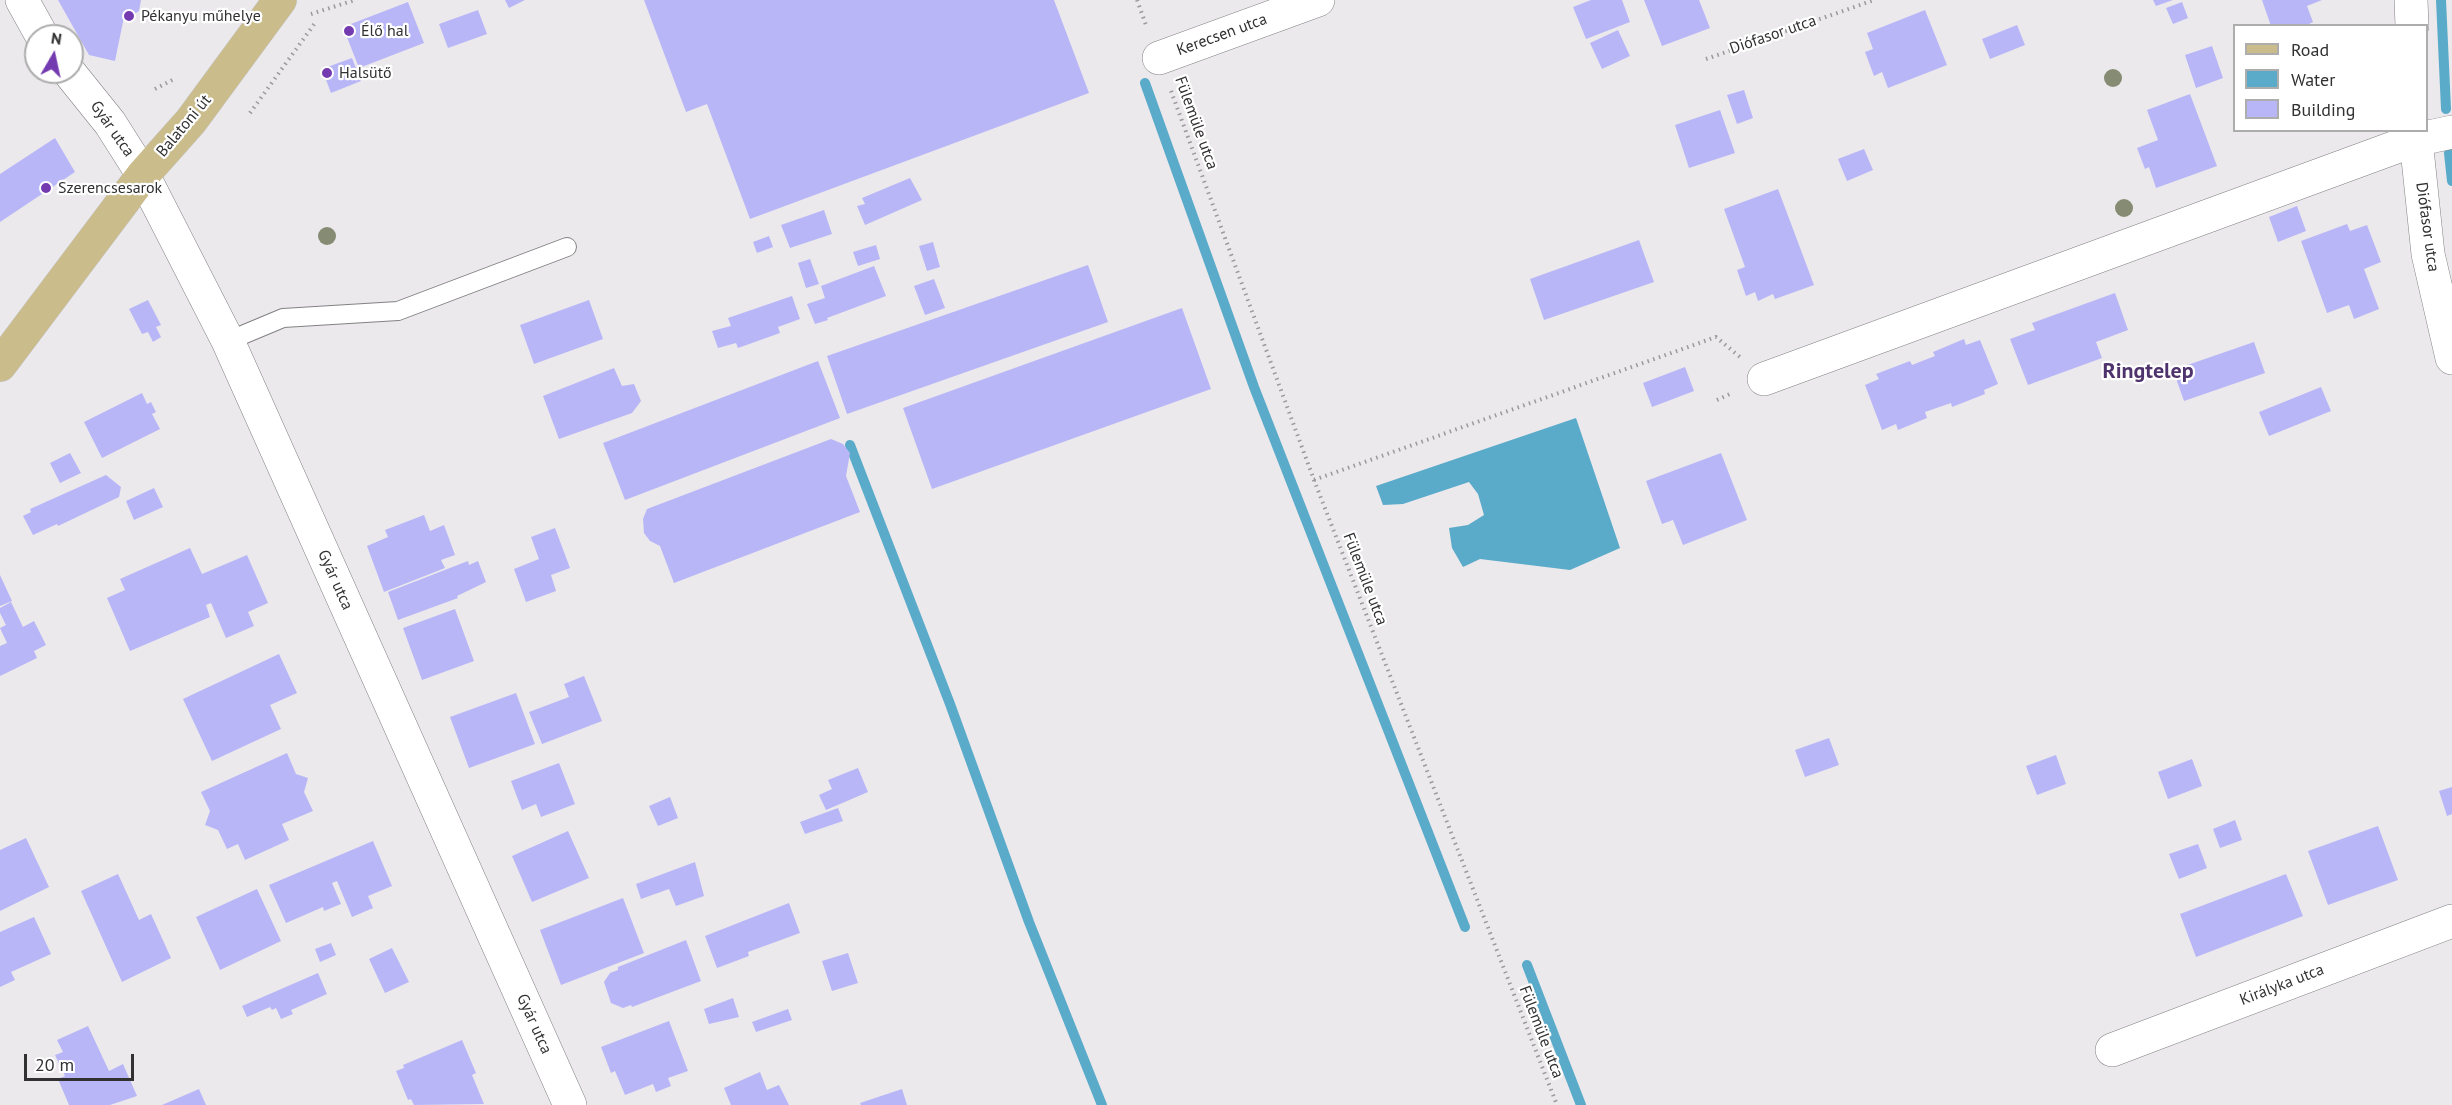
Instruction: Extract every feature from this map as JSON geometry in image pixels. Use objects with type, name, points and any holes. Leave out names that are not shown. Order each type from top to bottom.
[{"type":"main road","name":"Balatoni út","points":[[0,365],[143,175],[191,121],[280,0]]},
{"type":"street","points":[[22,0],[35,24]]},
{"type":"street","name":"Kerecsen utca","points":[[1159,58],[1318,0]]},
{"type":"street","points":[[2411,0],[2412,24]]},
{"type":"street","name":"Gyár utca","points":[[79,84],[110,123],[143,175],[228,341],[570,1105]]},
{"type":"street","points":[[1764,379],[2415,135],[2452,132]]},
{"type":"street","name":"Diófasor utca","points":[[2415,135],[2428,254],[2452,358]]},
{"type":"street","name":"Királyka utca","points":[[2112,1050],[2452,921]]},
{"type":"lane","points":[[228,341],[283,318],[398,311],[567,247]]},
{"type":"path","name":"Diófasor utca","points":[[1706,59],[1874,0]]},
{"type":"path","points":[[250,113],[315,23]]},
{"type":"path","name":"Fülemüle utca","points":[[1159,58],[1314,480],[1557,1105]]},
{"type":"path","points":[[1314,480],[1716,337],[1764,379]]},
{"type":"water","points":[[1576,418],[1620,548],[1570,570],[1480,559],[1463,567],[1452,548],[1449,528],[1468,525],[1484,515],[1478,494],[1469,482],[1403,504],[1383,505],[1376,486]]},
{"type":"building","points":[[58,0],[141,0],[139,11],[128,18],[124,17],[115,61],[89,55],[84,46],[84,24],[72,24]]},
{"type":"building","points":[[505,0],[525,0],[509,8]]},
{"type":"building","points":[[644,0],[1054,0],[1089,93],[750,219],[707,104],[686,112]]},
{"type":"building","points":[[1591,0],[1622,0],[1630,22],[1586,39],[1573,7]]},
{"type":"building","points":[[1644,0],[1699,0],[1710,28],[1662,46]]},
{"type":"building","points":[[2153,0],[2173,0],[2156,6]]},
{"type":"building","points":[[2262,0],[2322,0],[2307,6],[2313,22],[2309,24],[2270,24]]},
{"type":"building","points":[[408,2],[424,43],[359,68],[343,27]]},
{"type":"building","points":[[2182,2],[2188,18],[2173,24],[2166,8]]},
{"type":"building","points":[[478,10],[487,34],[448,48],[439,24]]},
{"type":"building","points":[[1925,10],[1947,65],[1888,88],[1882,72],[1874,76],[1865,52],[1873,49],[1867,33]]},
{"type":"building","points":[[2017,25],[2025,45],[1990,59],[1982,39]]},
{"type":"building","points":[[1618,30],[1630,56],[1602,69],[1590,43]]},
{"type":"building","points":[[2212,46],[2223,78],[2196,88],[2185,55]]},
{"type":"building","points":[[352,58],[361,81],[331,93],[322,69]]},
{"type":"building","points":[[1744,90],[1753,118],[1737,124],[1727,95]]},
{"type":"building","points":[[2190,94],[2217,166],[2156,188],[2149,167],[2145,169],[2137,148],[2158,140],[2147,110]]},
{"type":"building","points":[[1720,110],[1735,153],[1689,168],[1675,125]]},
{"type":"building","points":[[55,138],[75,172],[0,222],[0,174]]},
{"type":"building","points":[[1864,149],[1873,170],[1847,181],[1838,159]]},
{"type":"building","points":[[910,178],[922,200],[865,225],[857,206],[865,204],[862,198]]},
{"type":"building","points":[[1778,189],[1814,285],[1775,299],[1773,294],[1758,301],[1755,292],[1746,296],[1737,270],[1745,267],[1724,209]]},
{"type":"building","points":[[2297,206],[2306,231],[2278,242],[2269,217]]},
{"type":"building","points":[[824,210],[832,234],[790,248],[781,225]]},
{"type":"building","points":[[2347,224],[2350,231],[2367,225],[2381,262],[2364,269],[2379,309],[2354,319],[2349,305],[2327,313],[2301,241]]},
{"type":"building","points":[[769,236],[773,247],[757,253],[753,242]]},
{"type":"building","points":[[1639,240],[1654,282],[1544,320],[1530,279]]},
{"type":"building","points":[[933,242],[940,267],[927,271],[919,246]]},
{"type":"building","points":[[876,245],[880,259],[858,266],[853,252]]},
{"type":"building","points":[[810,259],[819,284],[806,288],[798,263]]},
{"type":"building","points":[[1088,265],[1108,322],[847,414],[827,356]]},
{"type":"building","points":[[874,266],[886,296],[815,324],[807,304],[825,298],[821,286]]},
{"type":"building","points":[[934,279],[945,308],[925,315],[914,286]]},
{"type":"building","points":[[2115,293],[2128,330],[2096,342],[2102,358],[2028,385],[2010,339],[2035,330],[2032,323]]},
{"type":"building","points":[[792,296],[800,319],[778,327],[780,333],[738,348],[736,343],[718,348],[712,331],[731,326],[728,318]]},
{"type":"building","points":[[148,300],[161,325],[156,327],[161,337],[153,342],[148,332],[142,334],[129,309]]},
{"type":"building","points":[[589,300],[603,339],[534,364],[520,325]]},
{"type":"building","points":[[1182,308],[1211,389],[932,489],[903,408]]},
{"type":"building","points":[[1964,339],[1966,345],[1980,340],[1998,384],[1984,390],[1985,394],[1952,407],[1951,403],[1925,412],[1927,418],[1898,430],[1896,424],[1882,430],[1865,385],[1879,379],[1876,374],[1910,361],[1912,365],[1935,356],[1933,352]]},
{"type":"building","points":[[2254,342],[2265,373],[2184,401],[2173,370]]},
{"type":"building","points":[[818,361],[840,418],[625,500],[603,443]]},
{"type":"building","points":[[1685,367],[1694,391],[1652,407],[1643,383]]},
{"type":"building","points":[[614,368],[622,386],[634,384],[641,401],[632,413],[559,439],[543,396]]},
{"type":"building","points":[[2321,387],[2331,411],[2269,436],[2259,412]]},
{"type":"building","points":[[142,393],[147,404],[151,402],[156,412],[152,414],[160,429],[102,458],[84,422]]},
{"type":"building","points":[[831,439],[843,444],[850,453],[846,476],[860,512],[674,583],[660,546],[650,541],[644,533],[643,519],[647,509]]},
{"type":"building","points":[[70,453],[81,473],[60,483],[50,463]]},
{"type":"building","points":[[1721,453],[1747,520],[1683,545],[1673,520],[1662,524],[1646,481]]},
{"type":"building","points":[[106,475],[121,487],[119,497],[58,526],[57,524],[33,535],[23,516],[31,512],[30,509]]},
{"type":"building","points":[[154,488],[163,507],[134,520],[126,501]]},
{"type":"building","points":[[424,515],[430,531],[444,525],[455,555],[441,560],[445,568],[384,592],[367,546],[388,537],[385,530]]},
{"type":"building","points":[[555,528],[570,568],[551,575],[556,591],[526,602],[514,569],[539,559],[531,537]]},
{"type":"building","points":[[190,548],[202,574],[247,555],[268,603],[248,612],[254,626],[226,638],[211,603],[206,605],[210,617],[130,651],[107,598],[125,590],[120,579]]},
{"type":"building","points":[[468,561],[469,565],[478,561],[486,582],[457,596],[458,598],[398,620],[388,592]]},
{"type":"building","points":[[0,575],[12,601],[0,606]]},
{"type":"building","points":[[11,602],[23,627],[34,621],[46,645],[34,651],[37,658],[0,676],[0,646],[7,643],[0,628],[6,625],[0,608]]},
{"type":"building","points":[[455,609],[474,661],[422,680],[403,628]]},
{"type":"building","points":[[279,654],[297,693],[270,705],[281,729],[212,761],[183,699]]},
{"type":"building","points":[[584,676],[602,721],[542,744],[529,712],[569,697],[564,684]]},
{"type":"building","points":[[516,693],[535,744],[469,768],[450,717]]},
{"type":"building","points":[[1829,738],[1839,765],[1805,777],[1795,750]]},
{"type":"building","points":[[287,753],[296,774],[308,778],[304,792],[313,811],[282,824],[289,840],[245,860],[238,844],[227,849],[218,830],[205,825],[210,811],[201,792]]},
{"type":"building","points":[[2056,755],[2066,784],[2037,795],[2026,766]]},
{"type":"building","points":[[2192,759],[2202,786],[2168,799],[2158,772]]},
{"type":"building","points":[[559,763],[575,804],[541,817],[536,804],[522,810],[511,781]]},
{"type":"building","points":[[858,768],[868,792],[826,810],[819,795],[832,789],[828,780]]},
{"type":"building","points":[[2452,787],[2452,814],[2447,816],[2439,791]]},
{"type":"building","points":[[670,797],[678,818],[658,826],[649,806]]},
{"type":"building","points":[[838,808],[843,821],[805,834],[800,822]]},
{"type":"building","points":[[2235,820],[2242,840],[2220,848],[2213,829]]},
{"type":"building","points":[[2378,826],[2398,880],[2328,905],[2308,851]]},
{"type":"building","points":[[568,831],[589,878],[532,902],[512,856]]},
{"type":"building","points":[[26,838],[49,887],[0,911],[0,850]]},
{"type":"building","points":[[373,841],[392,886],[368,896],[373,908],[352,917],[337,881],[332,883],[341,904],[324,911],[323,907],[286,923],[269,885]]},
{"type":"building","points":[[2198,844],[2207,868],[2179,879],[2169,854]]},
{"type":"building","points":[[695,862],[704,896],[676,906],[669,889],[641,899],[636,884]]},
{"type":"building","points":[[118,874],[139,920],[151,914],[171,958],[122,982],[81,891]]},
{"type":"building","points":[[2286,874],[2303,916],[2196,957],[2180,914]]},
{"type":"building","points":[[257,889],[281,941],[220,970],[196,917]]},
{"type":"building","points":[[623,898],[644,953],[561,985],[540,930]]},
{"type":"building","points":[[789,903],[800,933],[748,952],[749,956],[717,968],[705,936]]},
{"type":"building","points":[[34,917],[51,954],[11,972],[15,980],[0,987],[0,932]]},
{"type":"building","points":[[686,940],[701,981],[632,1007],[631,1005],[623,1008],[611,1003],[604,982],[610,973],[618,970],[618,967]]},
{"type":"building","points":[[331,943],[336,955],[320,962],[315,949]]},
{"type":"building","points":[[392,948],[409,982],[385,993],[369,959]]},
{"type":"building","points":[[848,953],[858,983],[832,991],[822,961]]},
{"type":"building","points":[[318,973],[327,994],[291,1010],[293,1014],[281,1019],[276,1008],[272,1010],[270,1007],[247,1017],[242,1006]]},
{"type":"building","points":[[733,998],[739,1017],[709,1024],[704,1009]]},
{"type":"building","points":[[788,1009],[792,1020],[756,1032],[752,1022]]},
{"type":"building","points":[[669,1021],[688,1071],[668,1078],[671,1086],[656,1092],[653,1084],[625,1095],[615,1071],[611,1073],[601,1047]]},
{"type":"building","points":[[88,1026],[109,1071],[123,1064],[137,1096],[110,1105],[69,1105],[58,1079],[65,1076],[55,1055],[63,1052],[57,1040]]},
{"type":"building","points":[[462,1040],[476,1073],[472,1075],[484,1104],[414,1105],[411,1099],[408,1100],[396,1071],[404,1068],[403,1065]]},
{"type":"building","points":[[760,1072],[767,1090],[779,1085],[789,1105],[731,1105],[724,1088]]},
{"type":"building","points":[[199,1089],[206,1105],[162,1105]]},
{"type":"building","points":[[902,1089],[907,1105],[861,1105],[860,1103]]},
{"type":"waterway","points":[[2441,0],[2446,109]]},
{"type":"waterway","points":[[1145,83],[1254,387],[1465,927]]},
{"type":"waterway","points":[[2449,153],[2452,181]]},
{"type":"waterway","points":[[850,445],[950,704],[1029,922],[1102,1105]]},
{"type":"waterway","points":[[1527,965],[1581,1105]]},
{"type":"place","name":"Pékanyu műhelye","points":[[129,16]]},
{"type":"place","name":"Élő hal","points":[[349,31]]},
{"type":"place","name":"Halsütő","points":[[327,73]]},
{"type":"place","name":"Szerencsesarok","points":[[46,188]]},
{"type":"district","name":"Ringtelep","points":[[2148,372]]}]
